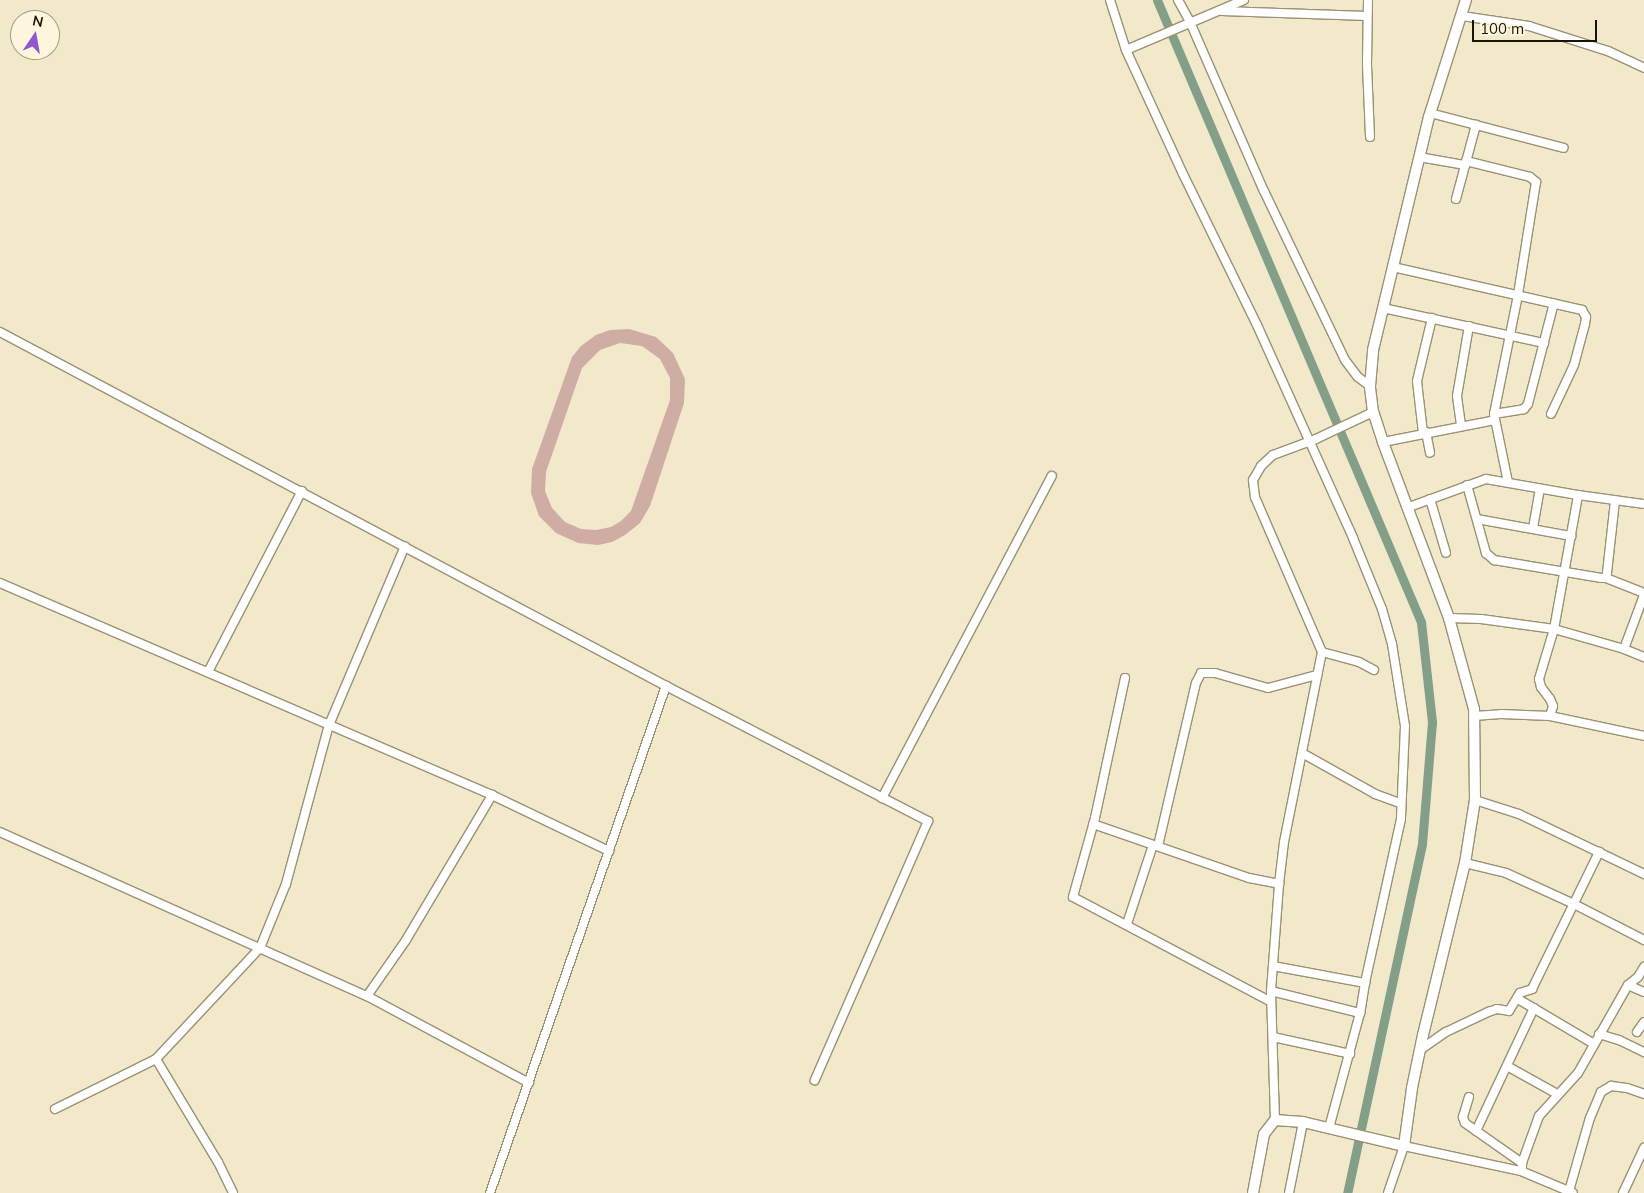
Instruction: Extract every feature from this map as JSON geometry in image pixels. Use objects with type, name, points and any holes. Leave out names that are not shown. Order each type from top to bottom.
[{"type":"street","points":[[1110,0],[1126,50],[1183,174],[1312,441],[1382,609],[1392,644],[1405,726],[1400,803],[1401,819],[1360,1013],[1333,1129]]},
{"type":"street","points":[[1178,0],[1264,191],[1345,360],[1358,377],[1370,386]]},
{"type":"street","points":[[1126,50],[1187,23],[1222,11],[1244,0]]},
{"type":"street","points":[[1368,0],[1370,138]]},
{"type":"street","points":[[1388,1193],[1404,1146],[1412,1088],[1420,1050],[1465,863],[1476,800],[1474,709],[1449,618],[1409,507],[1383,442],[1369,414],[1370,386],[1373,350],[1419,157],[1430,113],[1466,0]]},
{"type":"street","points":[[1222,11],[1368,16]]},
{"type":"street","points":[[1462,16],[1529,26],[1608,51],[1644,68]]},
{"type":"street","points":[[1430,113],[1564,148]]},
{"type":"street","points":[[1456,199],[1476,125]]},
{"type":"street","points":[[1419,157],[1465,163],[1530,177],[1536,182],[1518,295],[1495,417],[1508,482]]},
{"type":"street","points":[[1393,267],[1578,307],[1582,310],[1586,317],[1574,365],[1551,414]]},
{"type":"street","points":[[1383,442],[1495,417],[1526,407],[1530,399],[1554,303]]},
{"type":"street","points":[[1383,308],[1544,343]]},
{"type":"street","points":[[1430,452],[1424,432],[1417,381],[1432,318]]},
{"type":"street","points":[[1461,425],[1458,396],[1469,326]]},
{"type":"street","points":[[0,332],[666,686],[928,821],[815,1080]]},
{"type":"street","points":[[1253,1193],[1264,1134],[1275,1120],[1271,991],[1284,842],[1322,652],[1255,497],[1253,480],[1261,466],[1273,456],[1312,441],[1369,414]]},
{"type":"street","points":[[882,798],[1052,476]]},
{"type":"street","points":[[1409,507],[1486,479],[1644,504]]},
{"type":"street","points":[[1467,485],[1486,553],[1494,560],[1606,578],[1644,594],[1624,648]]},
{"type":"street","points":[[1533,528],[1540,489]]},
{"type":"street","points":[[208,672],[302,491]]},
{"type":"street","points":[[1550,716],[1553,706],[1539,683],[1554,629],[1578,495]]},
{"type":"street","points":[[1430,499],[1446,553]]},
{"type":"street","points":[[1606,578],[1615,500]]},
{"type":"street","points":[[1477,519],[1571,536]]},
{"type":"street","points":[[55,1109],[156,1059],[260,948],[286,884],[329,726],[405,546]]},
{"type":"street","points":[[0,582],[492,795],[609,851]]},
{"type":"street","points":[[1449,618],[1481,619],[1554,629],[1624,648],[1644,657]]},
{"type":"street","points":[[1322,652],[1359,662],[1374,670]]},
{"type":"street","points":[[1127,924],[1156,845],[1196,683],[1201,673],[1208,671],[1268,688],[1317,676]]},
{"type":"street","points":[[1125,678],[1121,706],[1073,898],[1127,924],[1271,1002]]},
{"type":"street","points":[[490,1193],[666,686]]},
{"type":"street","points":[[1474,716],[1500,714],[1550,716],[1644,736]]},
{"type":"street","points":[[1302,753],[1376,794],[1400,803]]},
{"type":"street","points":[[367,996],[406,940],[492,795]]},
{"type":"street","points":[[1476,800],[1519,814],[1644,874]]},
{"type":"street","points":[[1093,824],[1249,878],[1279,884]]},
{"type":"street","points":[[0,832],[367,996],[529,1083]]},
{"type":"street","points":[[1420,1050],[1446,1032],[1488,1012],[1497,1009],[1509,1011],[1523,991],[1532,989],[1600,852]]},
{"type":"street","points":[[1465,863],[1506,874],[1574,904],[1644,940]]},
{"type":"street","points":[[1273,966],[1365,983]]},
{"type":"street","points":[[1522,1167],[1539,1116],[1578,1072],[1628,985],[1638,978],[1644,967]]},
{"type":"street","points":[[1628,985],[1644,992]]},
{"type":"street","points":[[1271,991],[1360,1013]]},
{"type":"street","points":[[1518,998],[1594,1044]]},
{"type":"street","points":[[1476,1132],[1534,1008]]},
{"type":"street","points":[[1636,1032],[1644,1022]]},
{"type":"street","points":[[1599,1034],[1619,1040],[1644,1052]]},
{"type":"street","points":[[1272,1037],[1350,1054]]},
{"type":"street","points":[[156,1059],[218,1162],[233,1193]]},
{"type":"street","points":[[1507,1066],[1557,1094]]},
{"type":"street","points":[[1469,1097],[1463,1120],[1522,1167],[1571,1192],[1590,1118],[1601,1092],[1611,1086],[1627,1088],[1644,1094]]},
{"type":"street","points":[[1275,1120],[1302,1122],[1404,1146],[1522,1167]]},
{"type":"street","points":[[1288,1193],[1302,1122]]},
{"type":"street","points":[[1623,1193],[1640,1165],[1644,1148]]},
{"type":"shaded area","points":[[629,329],[656,337],[673,353],[685,379],[684,403],[650,506],[640,523],[625,535],[612,542],[598,545],[578,543],[556,533],[539,516],[531,493],[532,469],[572,357],[581,346],[596,335],[610,330]],"holes":[[[620,343],[642,346],[660,359],[670,378],[670,400],[631,511],[621,521],[611,527],[596,530],[581,529],[565,522],[552,508],[545,491],[546,472],[582,368],[600,350]]]},
{"type":"waterway","points":[[1157,0],[1421,622],[1432,722],[1422,844],[1347,1193]]}]
